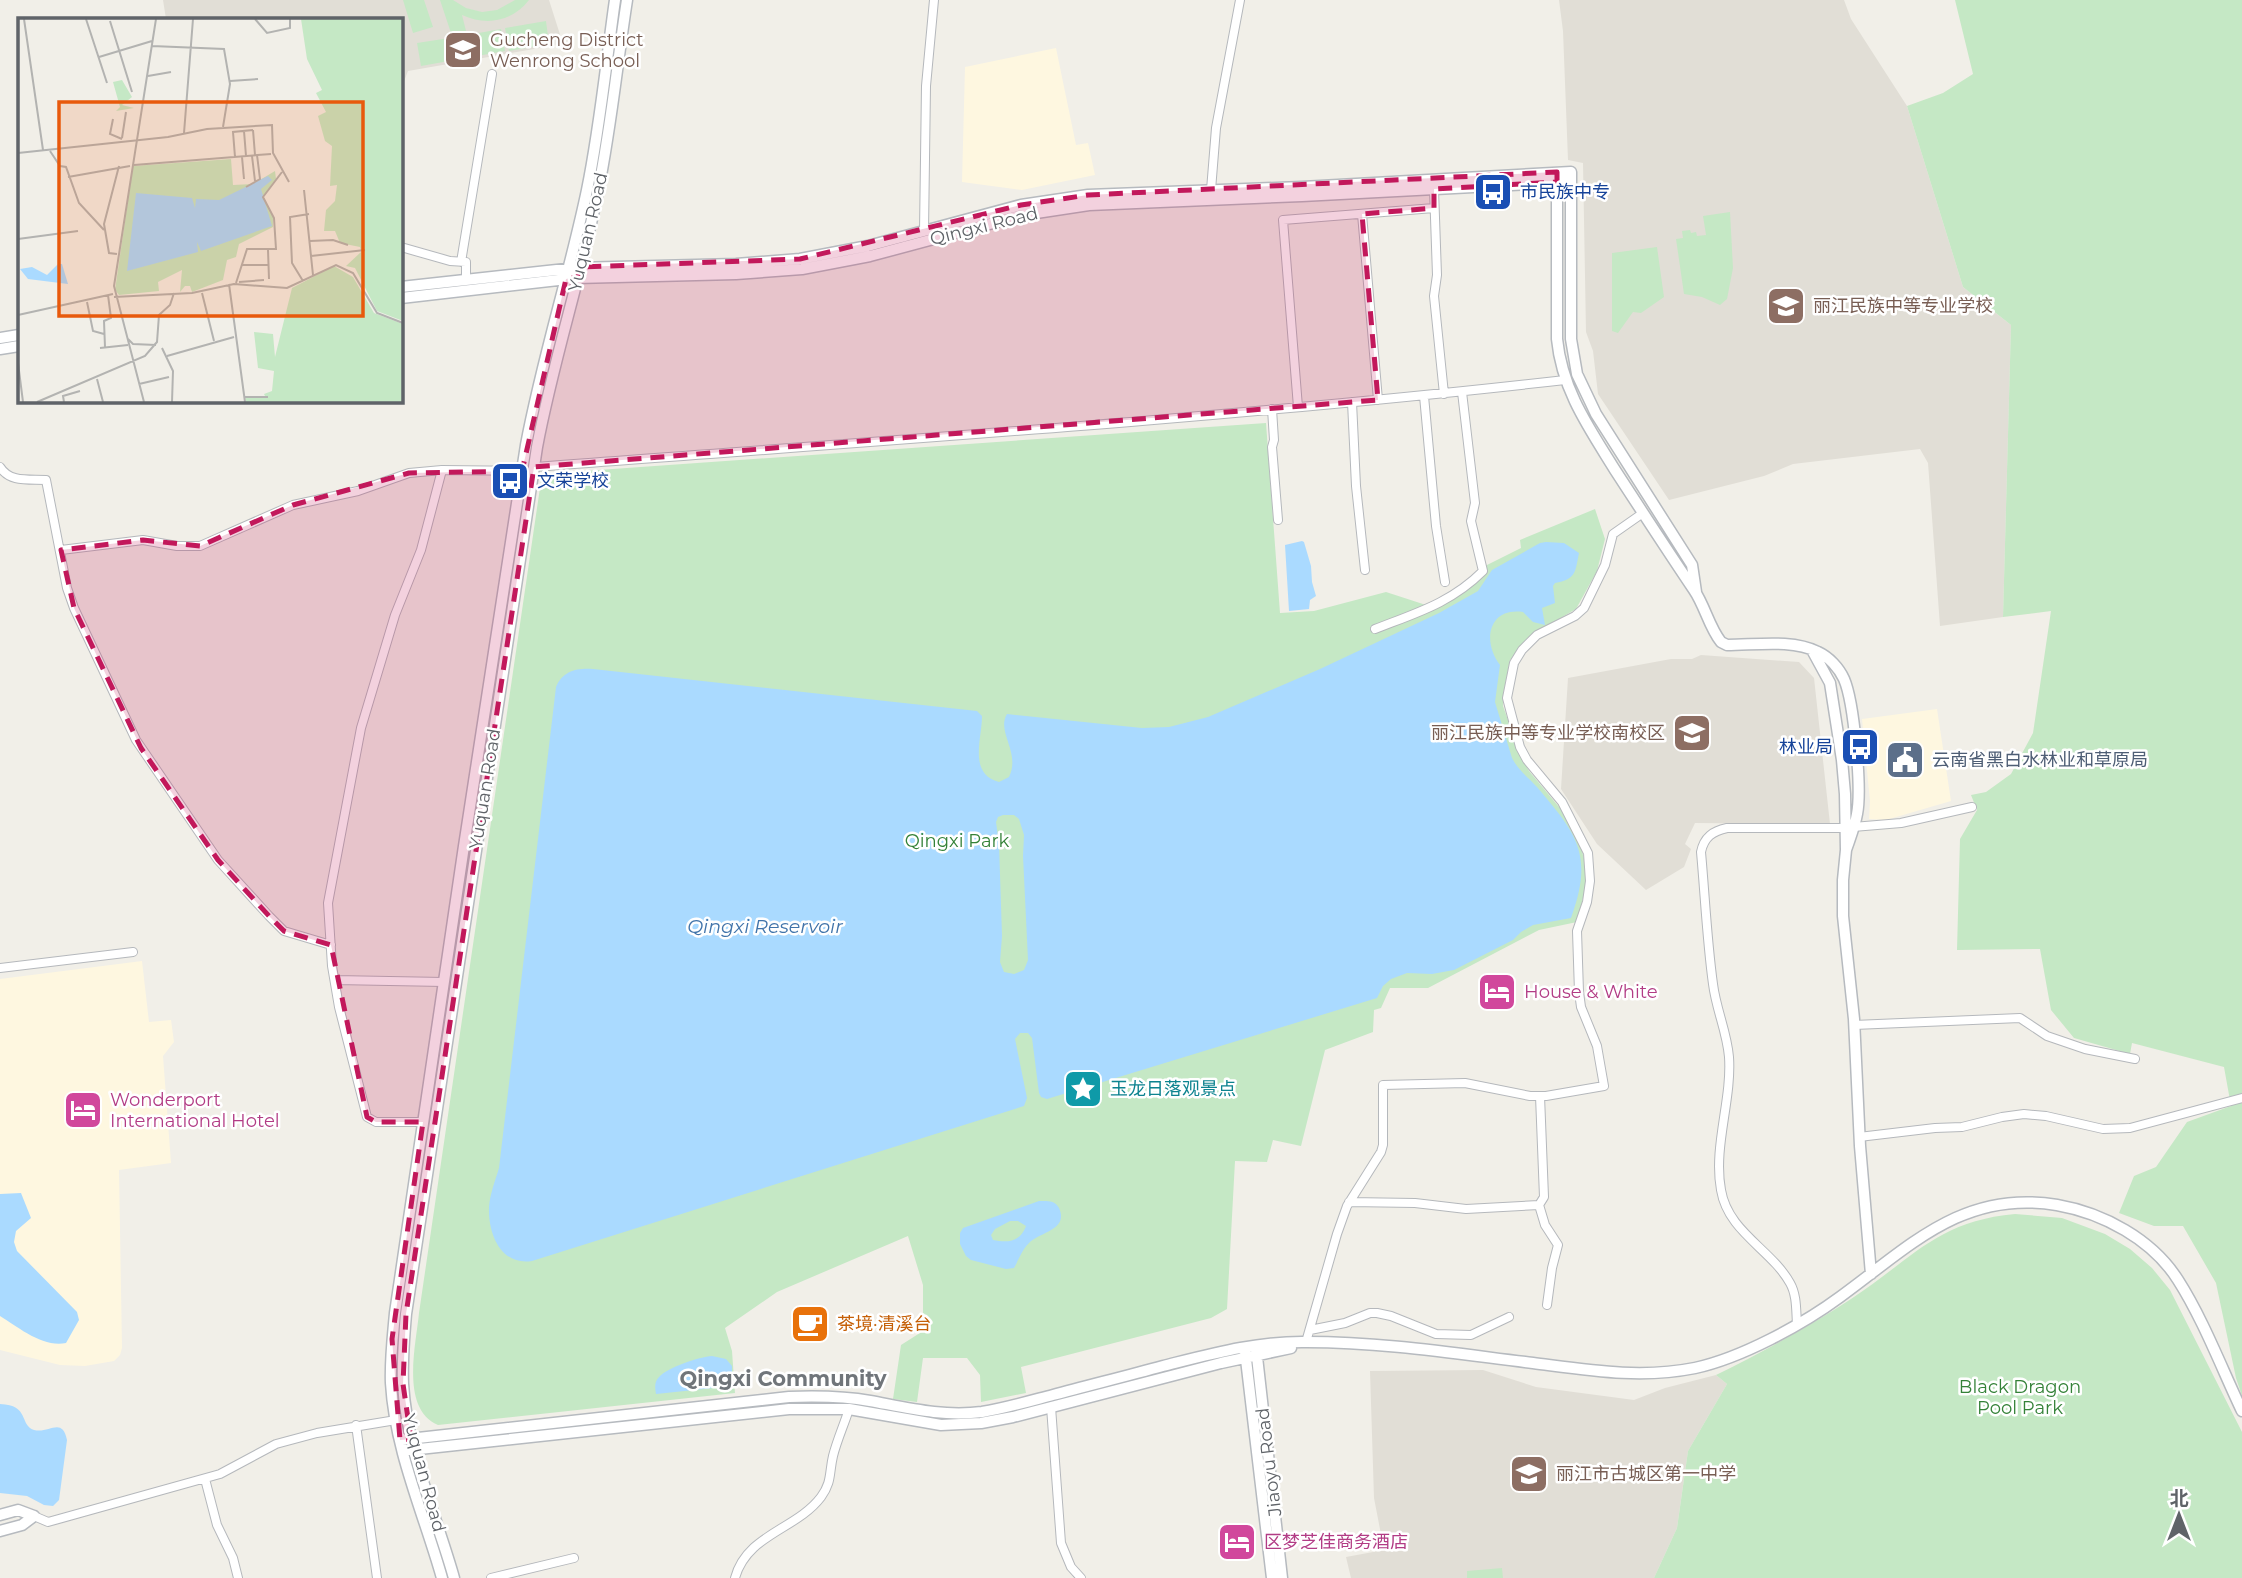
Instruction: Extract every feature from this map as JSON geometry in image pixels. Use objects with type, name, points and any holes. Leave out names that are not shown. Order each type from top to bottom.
[{"type":"street","name":"Yuquan Road","points":[[442,1578],[407,1445],[403,1384],[406,1314],[534,467],[573,273],[595,146],[615,0]]},
{"type":"street","name":"Yuquan Road","points":[[454,1578],[396,1420],[391,1384],[395,1313],[522,471],[539,380],[573,273],[606,148],[627,0]]},
{"type":"street","points":[[924,231],[926,86],[934,0]]},
{"type":"street","points":[[1211,190],[1216,128],[1240,0]]},
{"type":"street","points":[[461,262],[492,74]]},
{"type":"street","name":"Qingxi Road","points":[[402,298],[573,273],[736,274],[802,269],[870,256],[1023,215],[1089,205],[1434,189],[1571,176],[1571,339],[1577,374],[1596,414],[1692,565],[1696,592]]},
{"type":"street","name":"Qingxi Road","points":[[402,287],[466,279],[779,262],[842,252],[1001,210],[1062,198],[1557,177]]},
{"type":"street","points":[[1557,177],[1557,340],[1564,380],[1585,421],[1696,592],[1717,637],[1724,644],[1799,645],[1829,659],[1844,680],[1859,793],[1857,815],[1849,828],[1846,850],[1843,916],[1854,1025],[1859,1137],[1871,1274]]},
{"type":"street","points":[[1434,189],[1437,275],[1434,296],[1444,394]]},
{"type":"street","points":[[1298,407],[1283,220],[1434,208]]},
{"type":"street","points":[[1362,214],[1378,400]]},
{"type":"street","points":[[402,247],[450,261],[466,262],[466,279]]},
{"type":"street","points":[[0,338],[18,335]]},
{"type":"street","points":[[0,349],[18,346]]},
{"type":"street","points":[[534,467],[1298,407],[1564,380]]},
{"type":"street","points":[[1375,629],[1453,597],[1483,571],[1471,521],[1475,503],[1462,392]]},
{"type":"street","points":[[1424,396],[1436,526],[1445,582]]},
{"type":"street","points":[[1352,402],[1364,570]]},
{"type":"street","points":[[1272,409],[1278,520]]},
{"type":"street","points":[[0,467],[4,473],[15,479],[46,480],[67,588],[74,608],[91,640],[125,720],[141,748],[218,860],[284,931],[331,945]]},
{"type":"street","points":[[61,550],[143,540],[177,546],[200,546],[293,505],[358,491],[409,473],[442,470],[522,471]]},
{"type":"street","points":[[424,1122],[376,1122],[367,1117],[335,980],[328,903],[361,728],[395,615],[421,550],[442,470]]},
{"type":"street","points":[[1308,1336],[1337,1234],[1349,1202],[1379,1157],[1383,1145],[1383,1085],[1465,1083],[1500,1092],[1541,1096],[1604,1086],[1597,1046],[1581,1007],[1579,992],[1577,931],[1587,902],[1591,872],[1585,845],[1562,802],[1532,768],[1523,753],[1507,704],[1514,663],[1522,650],[1537,635],[1575,616],[1584,608],[1605,565],[1613,534],[1643,513]]},
{"type":"street","points":[[1797,1324],[1796,1299],[1790,1282],[1742,1233],[1721,1191],[1720,1164],[1729,1059],[1725,1031],[1713,987],[1701,852],[1704,842],[1710,834],[1727,828],[1849,828],[1901,823],[1972,807]]},
{"type":"street","points":[[0,968],[133,952]]},
{"type":"street","points":[[335,980],[444,982]]},
{"type":"street","points":[[1854,1025],[2020,1018],[2047,1036],[2085,1049],[2135,1059]]},
{"type":"street","points":[[1541,1096],[1544,1197],[1539,1205],[1545,1225],[1558,1245],[1547,1305]]},
{"type":"street","points":[[1859,1137],[1962,1127],[2024,1114],[2046,1116],[2103,1129],[2130,1128],[2242,1098]]},
{"type":"street","points":[[1349,1202],[1415,1203],[1466,1209],[1539,1205]]},
{"type":"street","points":[[407,1445],[713,1404],[799,1397],[850,1398],[942,1413],[980,1412],[1251,1351],[1324,1342],[1440,1352],[1604,1373],[1662,1372],[1700,1367],[1746,1349],[1797,1324],[1838,1298],[1931,1229],[1979,1209],[2018,1203],[2045,1203],[2073,1208],[2099,1217],[2142,1243],[2177,1278],[2242,1411]]},
{"type":"street","points":[[407,1445],[810,1408],[849,1409],[923,1423],[955,1425],[997,1420],[1051,1407],[1308,1336],[1370,1312],[1391,1316],[1429,1333],[1442,1335],[1471,1335],[1509,1317]]},
{"type":"street","points":[[1440,1352],[1442,1335]]},
{"type":"street","points":[[1308,1336],[1324,1342]]},
{"type":"street","name":"Jiaoyu Road","points":[[1251,1351],[1272,1578]]},
{"type":"street","name":"Jiaoyu Road","points":[[1251,1351],[1282,1578]]},
{"type":"street","points":[[1051,1407],[1061,1543],[1071,1567],[1081,1578]]},
{"type":"street","points":[[735,1578],[746,1555],[758,1543],[820,1499],[831,1479],[833,1457],[849,1409]]},
{"type":"street","points":[[0,1515],[18,1510],[48,1522],[205,1479],[237,1466],[276,1444],[356,1425],[396,1420]]},
{"type":"street","points":[[356,1425],[377,1578]]},
{"type":"street","points":[[205,1479],[217,1525],[233,1559],[238,1578]]},
{"type":"street","points":[[0,1531],[22,1525],[34,1516]]},
{"type":"street","points":[[491,1578],[574,1558]]},
{"type":"highlighted area","points":[[1557,172],[1557,182],[1434,189],[1434,208],[1362,214],[1378,400],[534,467],[406,1314],[403,1384],[411,1439],[400,1440],[392,1339],[423,1122],[376,1122],[367,1117],[331,945],[284,931],[269,916],[218,860],[141,748],[74,608],[61,550],[143,540],[200,546],[293,505],[409,473],[522,471],[566,279],[578,277],[581,267],[800,259],[1021,205],[1088,195]]},
{"type":"shaded area","name":"Gucheng District Wenrong School","points":[[163,0],[549,0],[563,44],[408,71],[402,86],[402,18],[166,18]]},
{"type":"shaded area","name":"丽江民族中等专业学校","points":[[1559,0],[1844,0],[1851,19],[1907,106],[1963,287],[2011,325],[2003,617],[1940,626],[1928,463],[1920,449],[1793,464],[1764,476],[1669,500],[1598,394],[1593,351],[1586,332],[1583,163],[1568,160],[1563,31]]},
{"type":"shaded area","points":[[1056,48],[1076,145],[1088,143],[1095,175],[1022,190],[962,182],[965,67]]},
{"type":"shaded area","name":"丽江民族中等专业学校南校区","points":[[1701,655],[1799,662],[1814,678],[1830,824],[1695,823],[1685,844],[1691,849],[1684,867],[1646,890],[1597,844],[1561,789],[1568,678],[1671,659],[1692,659]]},
{"type":"shaded area","name":"云南省黑白水林业和草原局","points":[[1937,709],[1951,801],[1886,820],[1869,819],[1870,801],[1862,719]]},
{"type":"shaded area","name":"Wonderport International Hotel","points":[[142,961],[149,1022],[171,1020],[174,1042],[163,1056],[171,1163],[119,1170],[120,1355],[114,1361],[85,1366],[60,1365],[0,1350],[0,979]]},
{"type":"shaded area","name":"丽江市古城区第一中学","points":[[1483,1370],[1536,1387],[1634,1400],[1665,1388],[1716,1375],[1727,1384],[1688,1451],[1677,1528],[1654,1578],[1351,1578],[1346,1557],[1384,1550],[1374,1498],[1370,1371]]},
{"type":"green space","points":[[403,0],[424,0],[433,27],[413,33]]},
{"type":"green space","points":[[440,0],[453,0],[466,8],[482,12],[497,10],[515,0],[529,0],[515,13],[498,20],[480,20],[462,15],[466,31],[451,33]]},
{"type":"green space","points":[[1955,0],[2242,0],[2242,1396],[2216,1283],[2183,1226],[2154,1226],[2119,1213],[2134,1176],[2156,1167],[2187,1122],[2231,1106],[2224,1067],[2132,1043],[2130,1054],[2074,1038],[2051,1010],[2040,949],[1957,950],[1960,839],[1977,810],[1971,795],[1986,792],[2011,774],[2033,733],[2051,611],[2003,617],[2011,325],[1963,287],[1907,106],[1943,93],[1973,74]]},
{"type":"green space","points":[[546,21],[549,44],[509,51],[505,28]]},
{"type":"green space","points":[[501,29],[505,51],[466,58],[462,36]]},
{"type":"green space","points":[[456,37],[460,59],[421,66],[417,43]]},
{"type":"green space","points":[[1730,212],[1733,268],[1727,299],[1720,305],[1702,297],[1684,294],[1676,239],[1683,238],[1682,231],[1696,232],[1697,236],[1706,235],[1703,216]]},
{"type":"green space","points":[[1657,247],[1664,297],[1641,313],[1633,312],[1618,333],[1612,331],[1612,253]]},
{"type":"green space","name":"Qingxi Park","points":[[1266,423],[1280,613],[1314,611],[1386,592],[1426,605],[1445,598],[1487,565],[1521,548],[1520,540],[1595,509],[1605,539],[1597,571],[1576,609],[1540,630],[1510,660],[1503,695],[1503,706],[1521,757],[1529,771],[1564,813],[1580,844],[1585,862],[1586,886],[1577,922],[1539,930],[1428,988],[1390,988],[1381,1008],[1374,1010],[1373,1032],[1325,1050],[1301,1146],[1273,1140],[1267,1162],[1235,1161],[1227,1309],[1211,1318],[1021,1367],[1026,1393],[981,1402],[980,1375],[967,1358],[923,1358],[917,1402],[893,1399],[901,1345],[923,1331],[923,1285],[908,1236],[777,1292],[725,1328],[732,1351],[735,1393],[438,1425],[426,1417],[414,1391],[415,1342],[542,474]]},
{"type":"green space","name":"Black Dragon Pool Park","points":[[2015,1214],[2062,1218],[2105,1234],[2130,1249],[2152,1268],[2170,1290],[2242,1432],[2242,1578],[1654,1578],[1677,1528],[1688,1451],[1727,1384],[1716,1375],[1835,1309],[1945,1233],[1988,1218]]},
{"type":"green space","points":[[1502,1568],[1503,1578],[1467,1578],[1467,1571]]},
{"type":"water","points":[[1302,541],[1311,566],[1316,596],[1310,600],[1309,609],[1289,611],[1285,545]]},
{"type":"water","name":"Qingxi Reservoir","points":[[1540,543],[1564,543],[1579,553],[1577,566],[1571,577],[1553,586],[1555,603],[1542,608],[1545,625],[1533,622],[1523,612],[1502,615],[1496,621],[1490,637],[1494,656],[1500,665],[1495,702],[1514,762],[1562,818],[1578,846],[1581,878],[1571,918],[1533,925],[1513,940],[1454,970],[1432,974],[1407,973],[1391,979],[1383,986],[1377,998],[1047,1099],[1039,1093],[1032,1038],[1028,1033],[1020,1033],[1015,1039],[1027,1098],[1024,1106],[532,1261],[512,1258],[498,1246],[489,1217],[490,1202],[499,1168],[556,687],[566,674],[581,669],[593,669],[977,711],[982,716],[980,764],[989,778],[999,782],[1009,777],[1012,768],[1011,751],[1004,728],[1007,714],[1142,728],[1169,727],[1208,717],[1320,669],[1439,613],[1478,591],[1492,570]],"holes":[[[1003,815],[1014,815],[1019,819],[1024,835],[1028,960],[1024,970],[1014,974],[1004,972],[1000,962],[1002,936],[996,822],[998,817]]]},
{"type":"water","points":[[21,1193],[31,1218],[16,1231],[14,1242],[17,1251],[77,1312],[79,1320],[66,1343],[40,1340],[0,1316],[0,1194]]},
{"type":"water","points":[[1039,1201],[1055,1204],[1061,1215],[1057,1226],[1027,1246],[1014,1268],[1006,1269],[971,1260],[960,1244],[963,1228]],"holes":[[[1010,1221],[1018,1221],[1026,1226],[1017,1238],[1008,1241],[993,1240],[991,1235],[995,1229]]]},
{"type":"water","points":[[712,1356],[726,1359],[732,1366],[732,1386],[656,1394],[656,1381],[663,1373],[684,1363]]},
{"type":"water","points":[[0,1404],[20,1411],[29,1427],[34,1430],[58,1427],[65,1433],[67,1440],[59,1500],[53,1506],[44,1505],[27,1496],[0,1493]]},
{"type":"place","name":"Gucheng District Wenrong School","points":[[463,50]]},
{"type":"place","name":"市民族中专","points":[[1493,192]]},
{"type":"place","name":"丽江民族中等专业学校","points":[[1786,306]]},
{"type":"place","name":"文荣学校","points":[[510,481]]},
{"type":"place","name":"丽江民族中等专业学校南校区","points":[[1692,733]]},
{"type":"place","name":"林业局","points":[[1860,747]]},
{"type":"place","name":"云南省黑白水林业和草原局","points":[[1905,760]]},
{"type":"place","name":"House & White","points":[[1497,992]]},
{"type":"place","name":"玉龙日落观景点","points":[[1083,1089]]},
{"type":"place","name":"Wonderport International Hotel","points":[[83,1110]]},
{"type":"place","name":"茶境·清溪台","points":[[810,1324]]},
{"type":"place","name":"丽江市古城区第一中学","points":[[1529,1474]]},
{"type":"place","name":"区梦芝佳商务酒店","points":[[1237,1542]]},
{"type":"district","name":"Qingxi Community","points":[[783,1379]]}]
